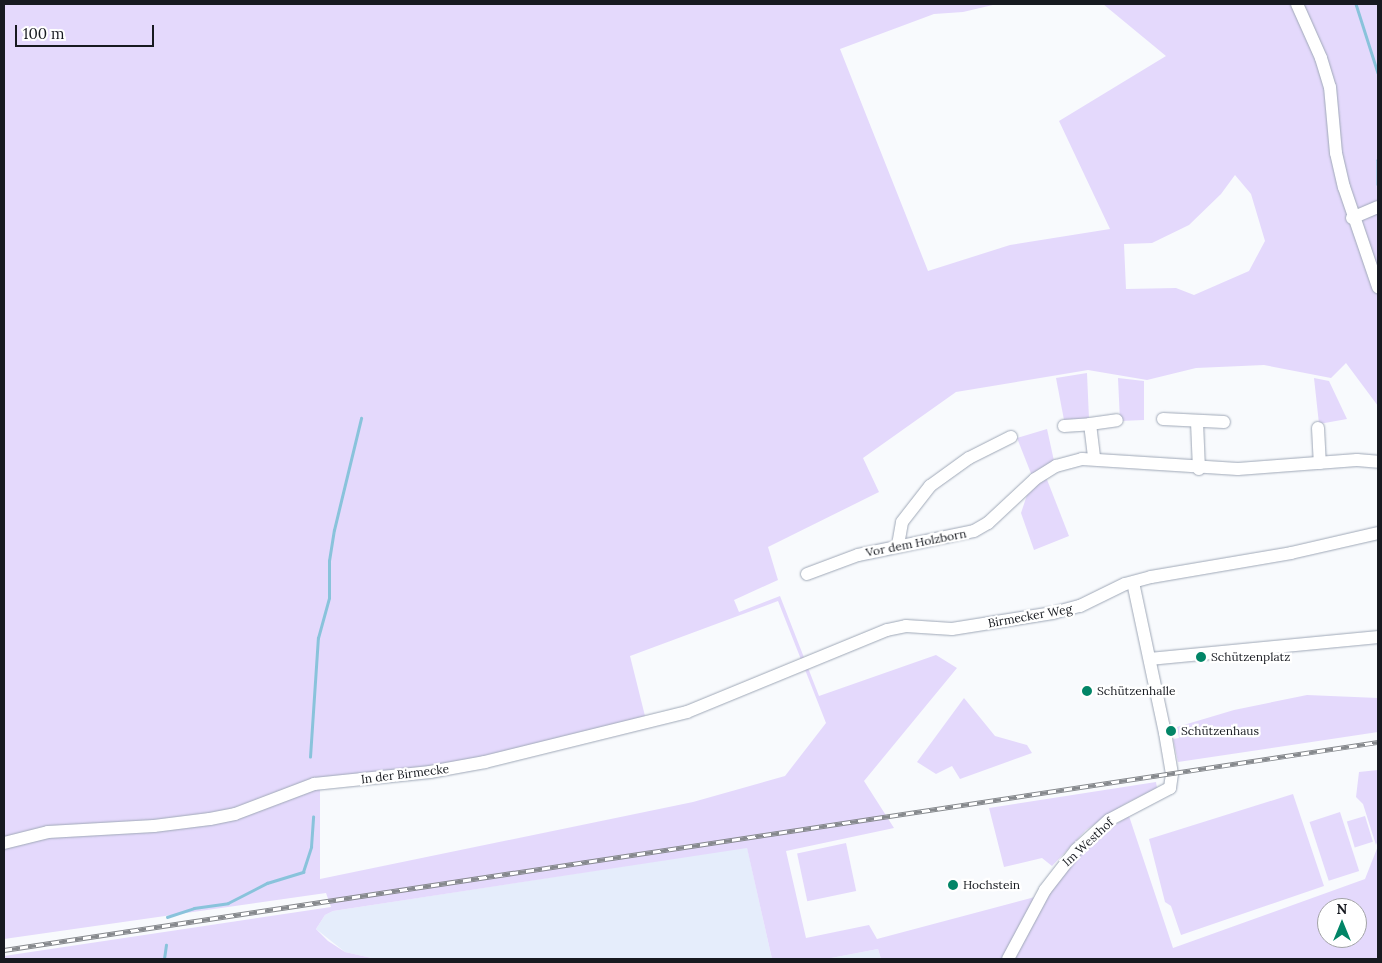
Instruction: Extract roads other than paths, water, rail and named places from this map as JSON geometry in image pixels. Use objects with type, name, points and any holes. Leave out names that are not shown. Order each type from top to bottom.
[{"type":"street","points":[[1297,4],[1318,49],[1330,87],[1336,153],[1352,218],[1378,287]]},
{"type":"street","points":[[1352,218],[1378,207]]},
{"type":"street","points":[[1163,419],[1224,422]]},
{"type":"street","points":[[1064,426],[1117,420]]},
{"type":"street","points":[[1198,422],[1199,469]]},
{"type":"street","points":[[1090,424],[1094,458]]},
{"type":"street","points":[[1318,428],[1320,462]]},
{"type":"street","points":[[898,545],[902,522],[930,486],[969,458],[1011,437]]},
{"type":"street","name":"Vor dem Holzborn","points":[[807,574],[858,555],[898,545],[937,541],[974,531],[1050,470],[1065,462],[1094,458],[1199,469],[1257,469],[1320,462],[1378,462]]},
{"type":"street","name":"Birmecker Weg","points":[[800,667],[886,630],[906,626],[952,629],[1052,613],[1080,606],[1133,582],[1378,533]]},
{"type":"street","points":[[1133,582],[1150,659],[1378,637]]},
{"type":"street","name":"Im Westhof","points":[[1008,959],[1045,890],[1069,858],[1109,820],[1170,788],[1172,774],[1150,659]]},
{"type":"street","name":"In der Birmecke","points":[[4,843],[54,832],[154,826],[210,819],[242,812],[314,784],[468,766],[687,712],[800,667]]},
{"type":"waterway","points":[[1356,4],[1378,73]]},
{"type":"waterway","points":[[1378,160],[1378,184]]},
{"type":"waterway","points":[[310,757],[318,638],[329,598],[329,561],[334,530],[361,418]]},
{"type":"waterway","points":[[167,917],[194,908],[228,903],[267,883],[303,872],[311,847],[313,817]]},
{"type":"waterway","points":[[164,959],[166,945]]},
{"type":"railway","points":[[4,950],[1378,742]]},
{"type":"place","name":"Schützenplatz","points":[[1201,657]]},
{"type":"place","name":"Schützenhalle","points":[[1087,691]]},
{"type":"place","name":"Schützenhaus","points":[[1171,731]]},
{"type":"place","name":"Hochstein","points":[[953,885]]}]
